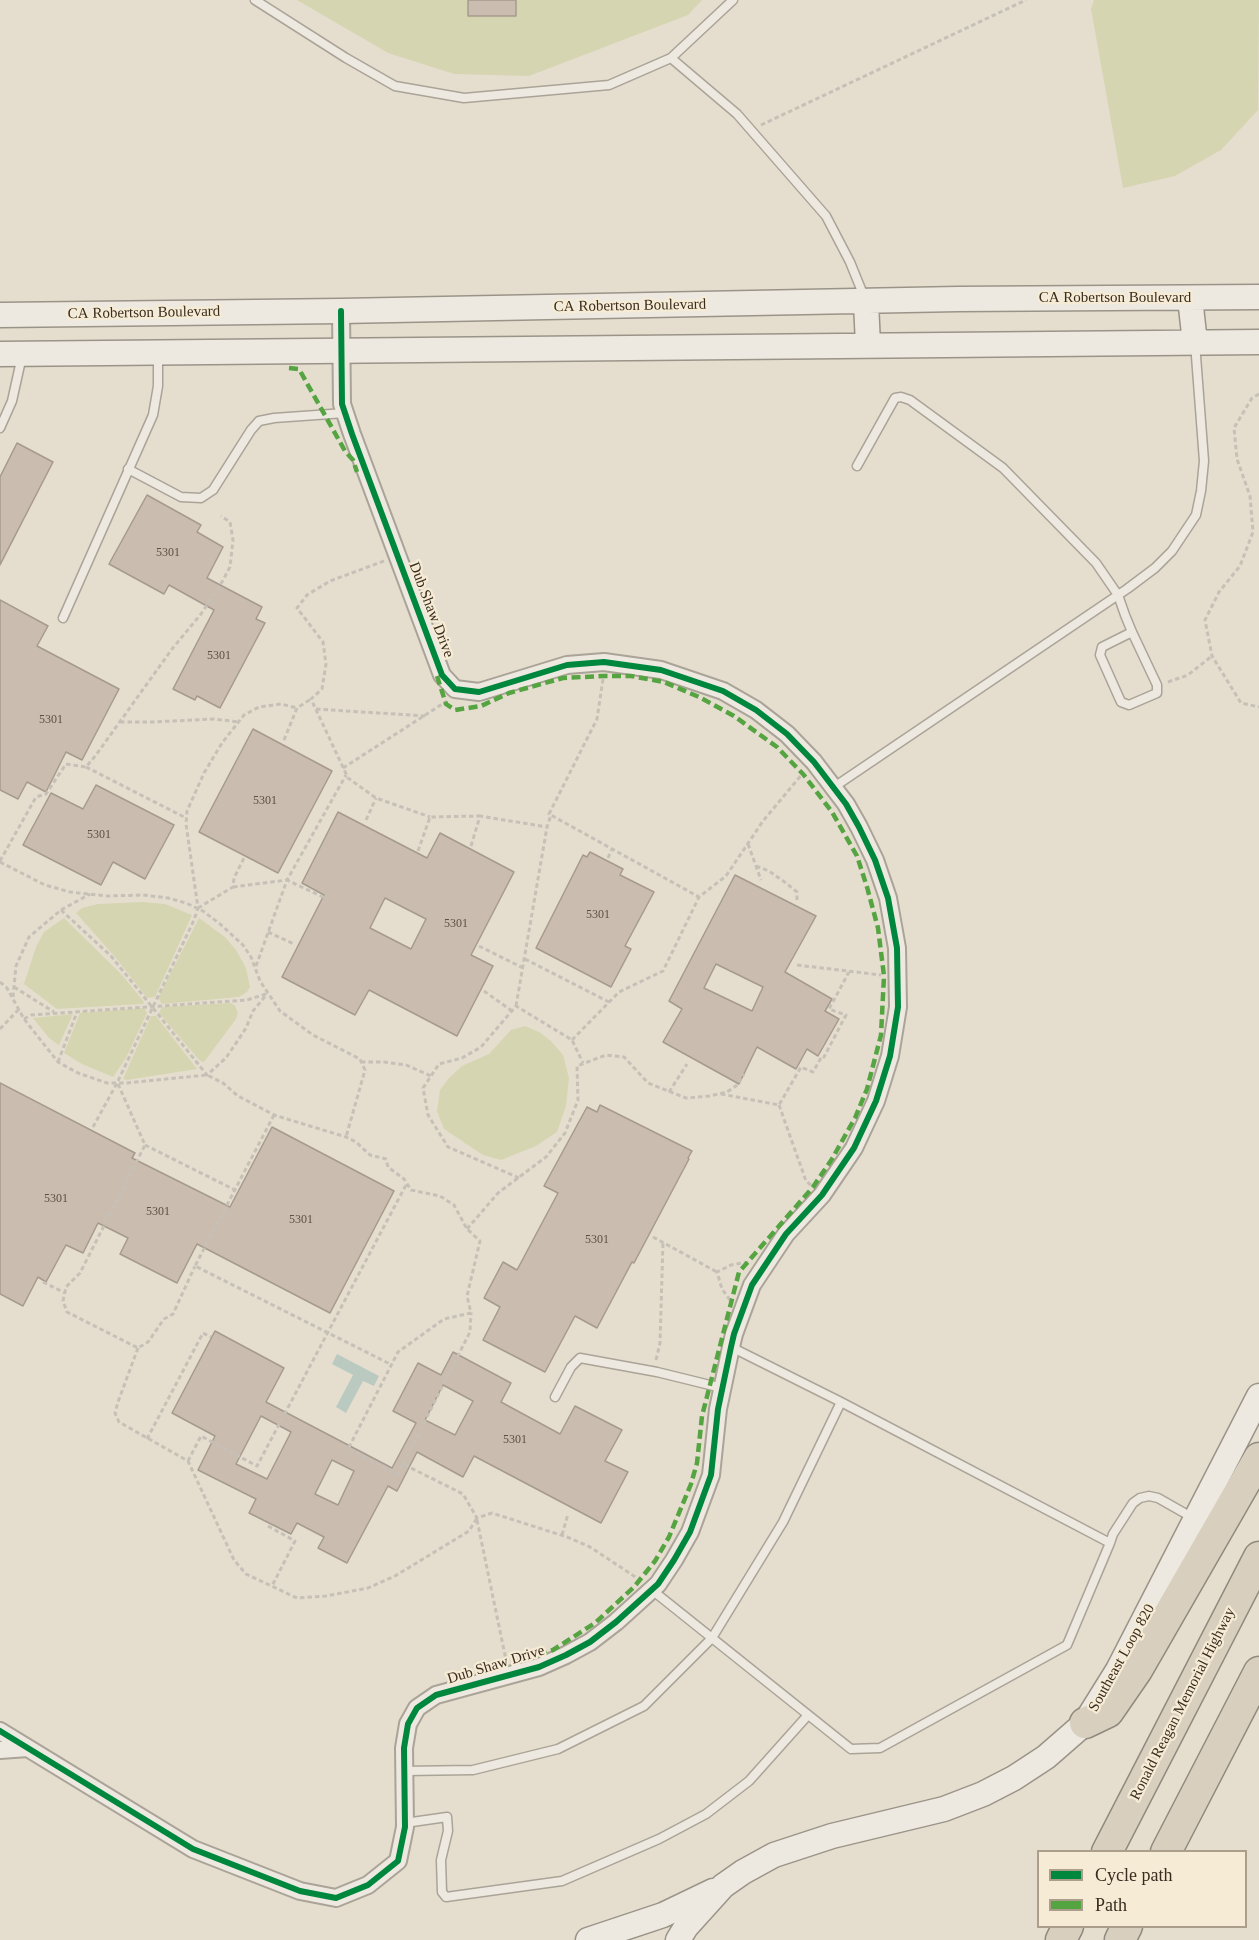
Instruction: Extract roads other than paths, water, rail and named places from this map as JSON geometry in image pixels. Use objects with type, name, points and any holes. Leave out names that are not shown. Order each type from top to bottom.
[{"type":"highway","points":[[1085,1723],[1108,1712],[1137,1670],[1259,1458]]},
{"type":"highway","name":"Ronald Reagan Memorial Highway","points":[[1108,1850],[1259,1557]]},
{"type":"highway","points":[[1167,1850],[1259,1672]]},
{"type":"street","name":"CA Robertson Boulevard","points":[[11,315],[866,302],[969,298],[1259,297]]},
{"type":"street","points":[[1190,298],[1195,343]]},
{"type":"street","points":[[866,302],[868,345]]},
{"type":"street","name":"Dub Shaw Drive","points":[[0,1731],[193,1849],[300,1891],[336,1898],[368,1885],[398,1861],[405,1823],[404,1748],[408,1724],[417,1708],[436,1695],[519,1673],[566,1655],[590,1642],[652,1590],[674,1560],[690,1533],[711,1475],[722,1388],[731,1347],[744,1305],[757,1277],[786,1234],[822,1195],[854,1148],[876,1101],[890,1056],[898,1007],[897,948],[890,908],[875,860],[859,827],[834,787],[787,734],[756,710],[723,691],[661,670],[604,662],[567,665],[478,692],[455,689],[442,675],[342,404],[341,311]]},
{"type":"street","points":[[11,315],[11,353],[1259,342]]},
{"type":"street","name":"Southeast Loop 820","points":[[678,1940],[723,1886],[774,1855],[832,1836],[944,1809],[983,1794],[1014,1778],[1046,1757],[1085,1723],[1118,1670],[1259,1396]]},
{"type":"street","points":[[0,1750],[28,1748]]},
{"type":"street","points":[[588,1940],[663,1915],[723,1886]]},
{"type":"lane","points":[[255,0],[395,86],[464,98],[609,85],[671,58],[733,0]]},
{"type":"lane","points":[[671,58],[737,114],[826,216],[850,262],[866,302]]},
{"type":"lane","points":[[834,787],[1118,595],[1155,568],[1172,551],[1196,514],[1201,491],[1204,461],[1195,343]]},
{"type":"lane","points":[[63,618],[153,415],[158,386],[159,352]]},
{"type":"lane","points":[[0,428],[12,401],[11,353]]},
{"type":"lane","points":[[857,466],[895,398],[910,400],[1003,468],[1096,563],[1118,595],[1132,632],[1157,685],[1156,693],[1130,705],[1121,702],[1100,656],[1102,647],[1132,632]]},
{"type":"lane","points":[[128,469],[181,497],[201,498],[213,490],[251,430],[260,421],[345,413]]},
{"type":"lane","points":[[731,1347],[1110,1543]]},
{"type":"lane","points":[[555,1397],[572,1367],[580,1358],[653,1371],[722,1388]]},
{"type":"lane","points":[[404,1771],[473,1770],[558,1749],[644,1706],[712,1638],[783,1522],[841,1402]]},
{"type":"lane","points":[[652,1590],[851,1749],[880,1748],[1067,1645],[1113,1533],[1133,1503],[1140,1498],[1158,1497],[1196,1519]]},
{"type":"lane","points":[[405,1823],[447,1816],[448,1831],[441,1860],[442,1892],[446,1897],[562,1881],[659,1839],[706,1814],[749,1780],[808,1715]]}]
